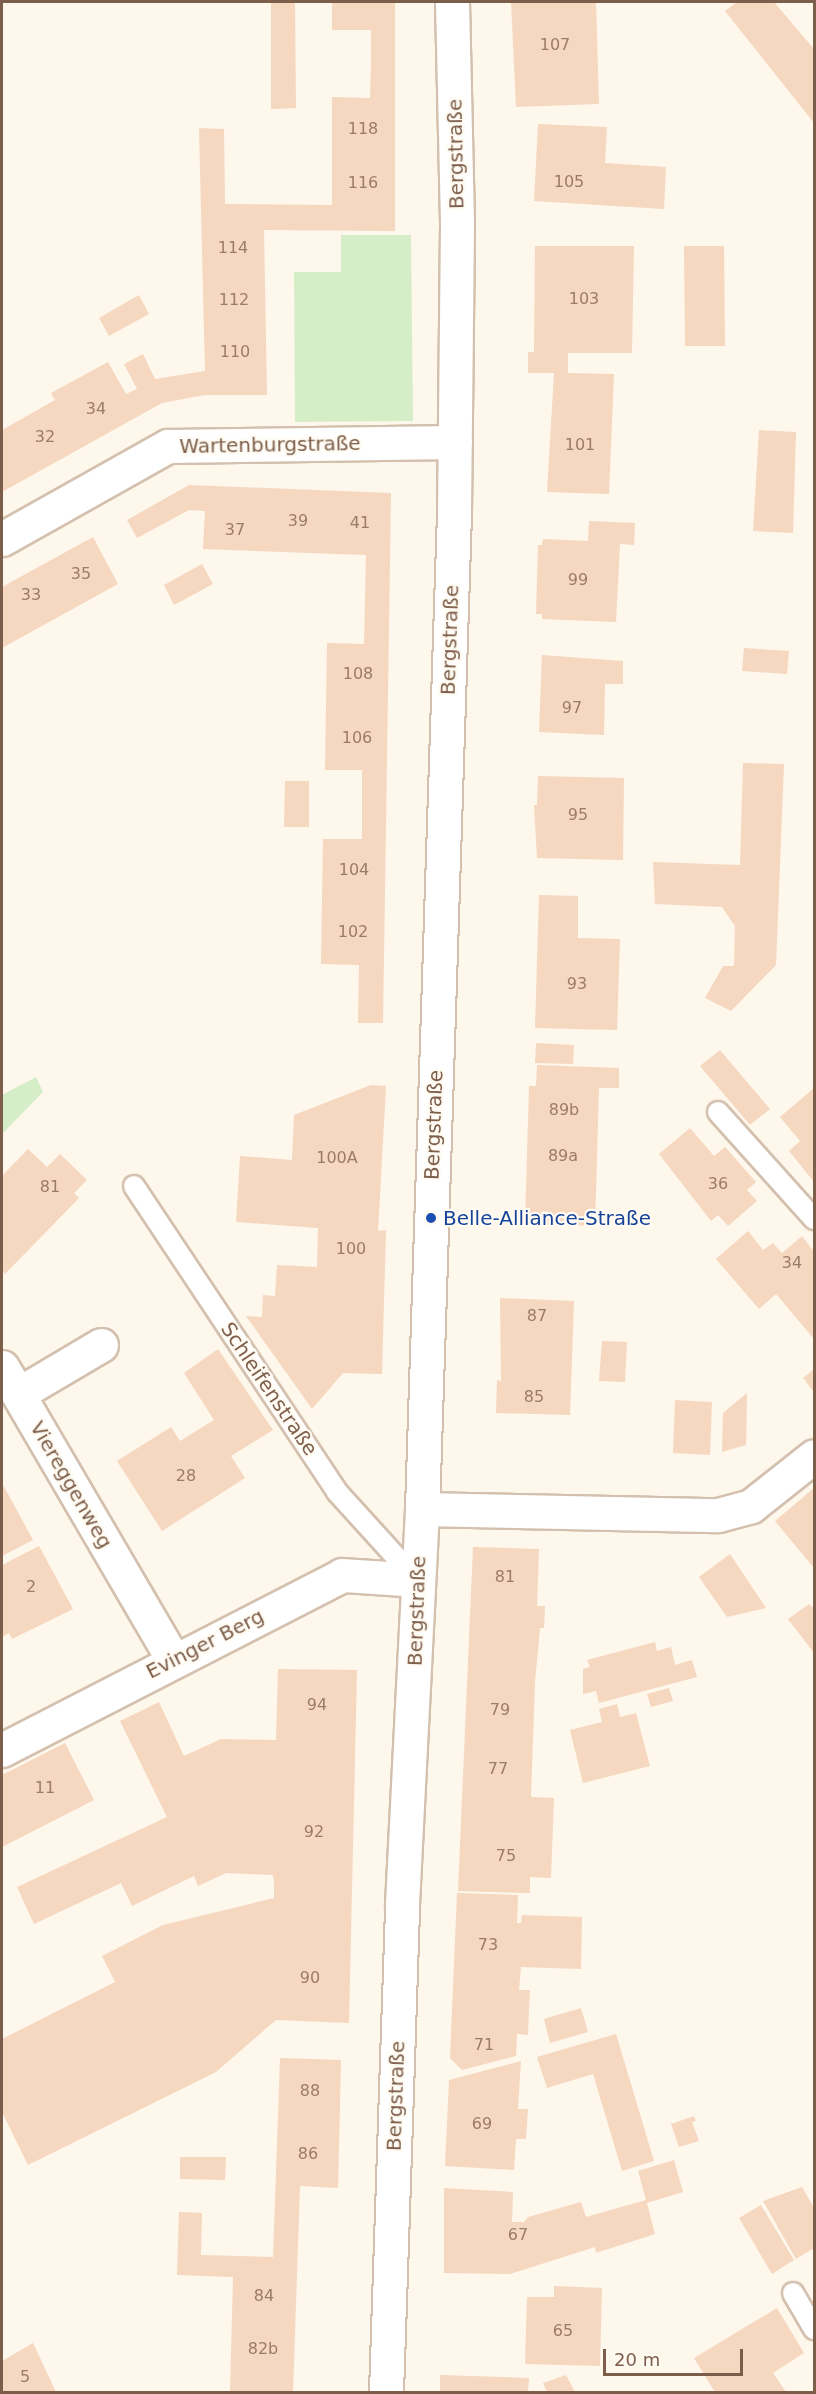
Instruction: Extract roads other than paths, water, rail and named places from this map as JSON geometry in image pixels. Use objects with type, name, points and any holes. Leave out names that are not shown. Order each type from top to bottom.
[{"type":"street","name":"Bergstraße","points":[[386,2392],[417,1580],[422,1509],[455,442],[457,210],[452,2]]},
{"type":"street","name":"Wartenburgstraße","points":[[2,539],[168,446],[455,442]]},
{"type":"street","name":"Viereggenweg","points":[[101,1345],[10,1381],[173,1659]]},
{"type":"street","points":[[422,1509],[718,1515],[751,1506],[814,1456]]},
{"type":"street","name":"Evinger Berg","points":[[2,1750],[173,1659],[342,1575],[417,1580]]},
{"type":"lane","points":[[718,1112],[814,1219]]},
{"type":"lane","name":"Schleifenstraße","points":[[134,1186],[337,1492],[417,1580]]},
{"type":"lane","points":[[793,2293],[814,2329]]},
{"type":"place","name":"Belle-Alliance-Straße","points":[[431,1218]]}]
